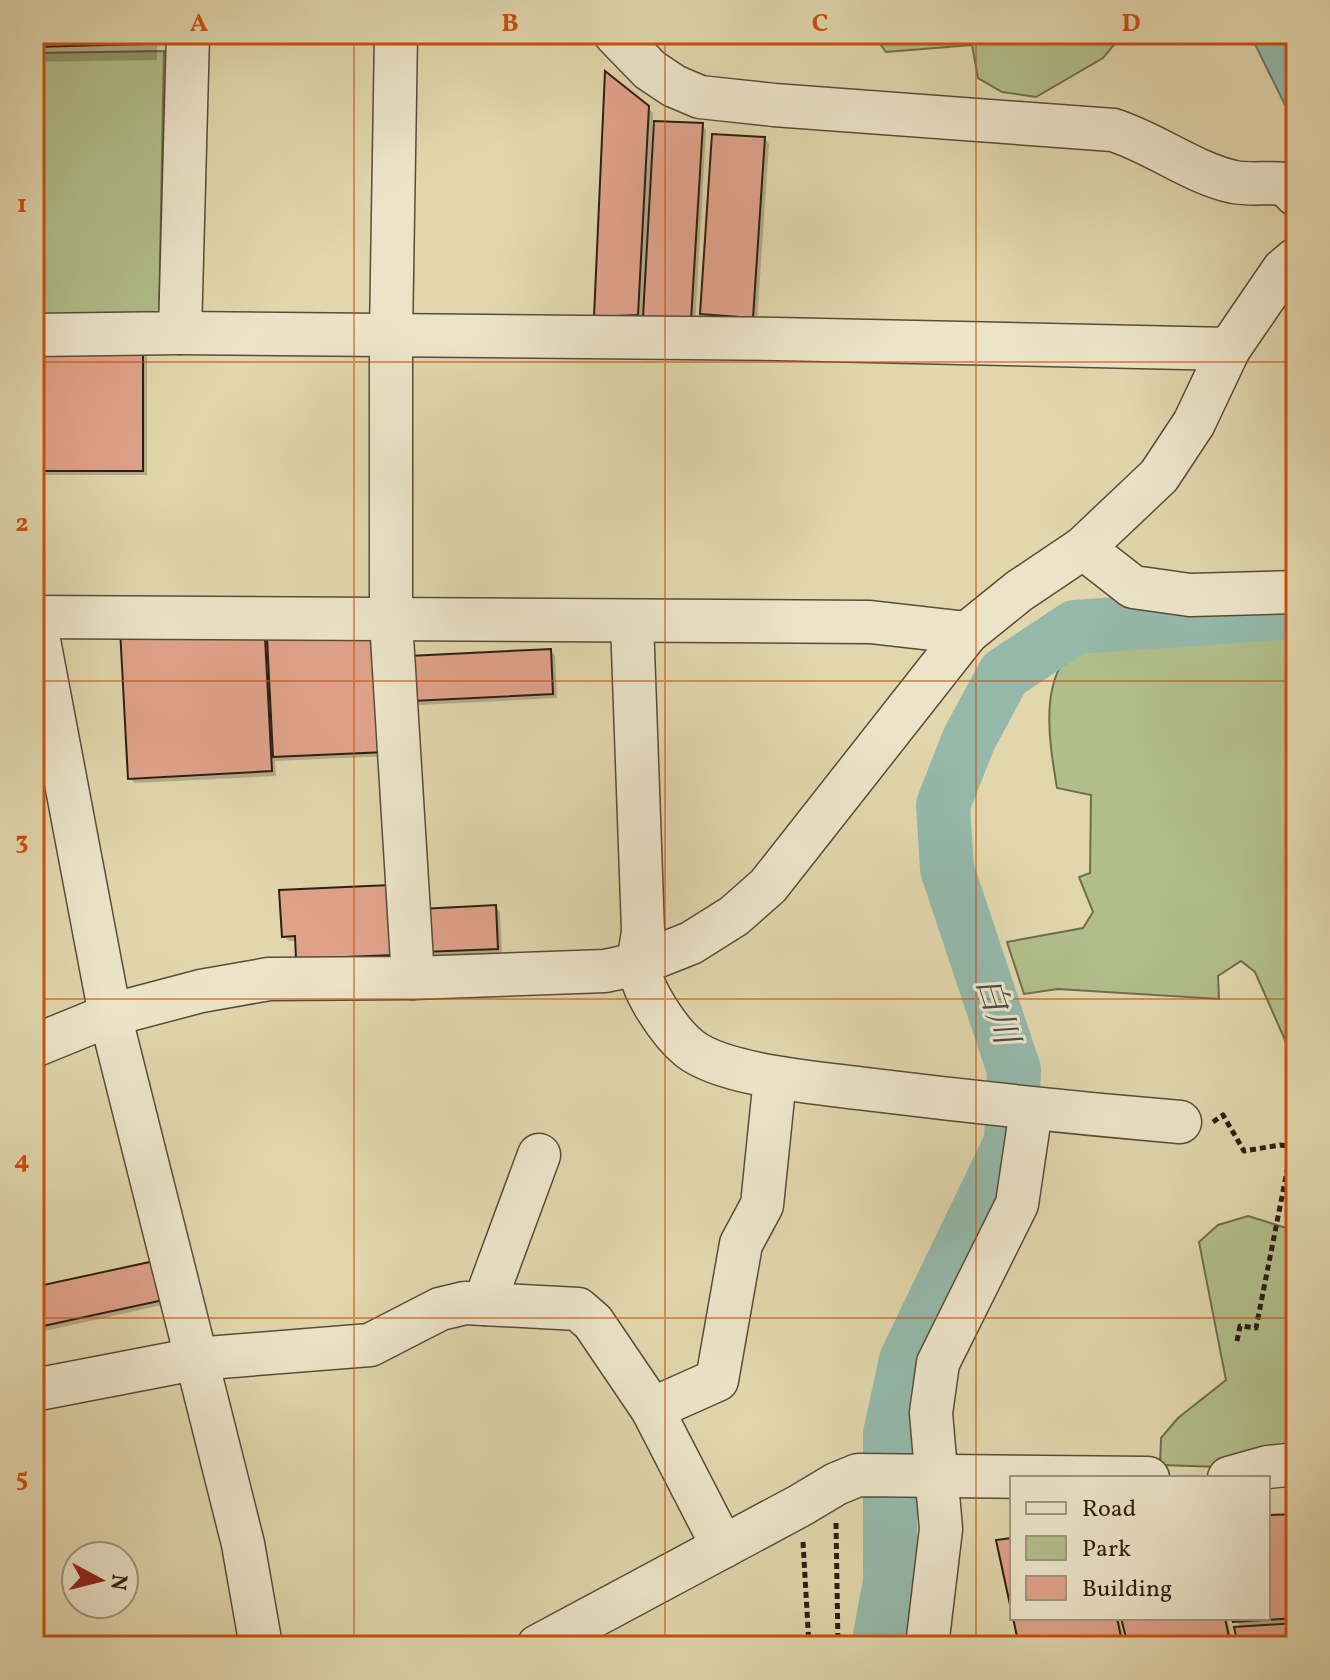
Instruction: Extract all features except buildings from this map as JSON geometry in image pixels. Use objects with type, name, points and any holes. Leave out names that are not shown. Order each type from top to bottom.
[{"type":"street","points":[[180,333],[188,34]]},
{"type":"street","points":[[396,34],[391,334],[391,621],[413,978]]},
{"type":"street","points":[[615,34],[650,70],[674,86],[700,97],[1113,130],[1135,137],[1214,175],[1237,182],[1285,184],[1296,195]]},
{"type":"street","points":[[34,1046],[110,1015],[201,991],[269,979],[413,978],[605,971],[638,964],[691,943],[734,916],[768,886],[967,633],[1019,591],[1083,548],[1159,476],[1194,423],[1229,349],[1283,270],[1296,259]]},
{"type":"street","points":[[34,335],[391,334],[1229,349]]},
{"type":"street","points":[[1083,548],[1133,587],[1190,595],[1296,592]]},
{"type":"street","points":[[261,1646],[243,1544],[110,1015],[34,616],[391,621],[870,622],[967,633]]},
{"type":"street","points":[[632,621],[643,931],[638,964],[650,998],[674,1033],[691,1050],[722,1064],[775,1078],[1031,1110],[1180,1122]]},
{"type":"street","points":[[652,1409],[717,1380],[741,1244],[762,1205],[775,1078]]},
{"type":"street","points":[[927,1646],[941,1529],[931,1477],[931,1413],[938,1363],[1017,1204],[1031,1110]]},
{"type":"street","points":[[484,1304],[539,1155]]},
{"type":"street","points":[[34,1390],[195,1359],[370,1345],[440,1309],[465,1303],[578,1309],[593,1322],[652,1409],[723,1547]]},
{"type":"street","points":[[1236,1476],[1268,1467],[1296,1464]]},
{"type":"street","points":[[538,1646],[847,1479],[1010,1477]]},
{"type":"path","points":[[142,42],[145,42],[145,34]]},
{"type":"path","points":[[1223,1115],[1244,1151],[1294,1146],[1256,1328],[1240,1326],[1237,1341]]},
{"type":"path","points":[[838,1646],[847,1479]]},
{"type":"path","points":[[801,1505],[809,1646]]},
{"type":"green space","points":[[873,34],[1123,34],[1103,58],[1036,97],[1002,92],[978,78],[972,45],[886,52]]},
{"type":"green space","points":[[164,51],[159,319],[34,321],[34,53]]},
{"type":"green space","points":[[1296,621],[1296,1065],[1255,972],[1241,961],[1218,976],[1219,999],[1058,989],[1024,994],[1007,942],[1083,928],[1093,912],[1079,877],[1090,873],[1091,795],[1057,788],[1052,752],[1051,693],[1064,660],[1079,645],[1100,639]]},
{"type":"green space","points":[[1248,1216],[1296,1231],[1296,1446],[1221,1467],[1160,1465],[1161,1438],[1178,1418],[1226,1380],[1199,1242],[1218,1225]]},
{"type":"shaded area","points":[[1250,34],[1296,34],[1296,104],[1285,105]]},
{"type":"waterway","name":"白川","points":[[878,1646],[890,1582],[890,1434],[906,1360],[1011,1142],[1014,1070],[947,869],[943,805],[969,739],[1004,674],[1075,627],[1296,612]]}]
